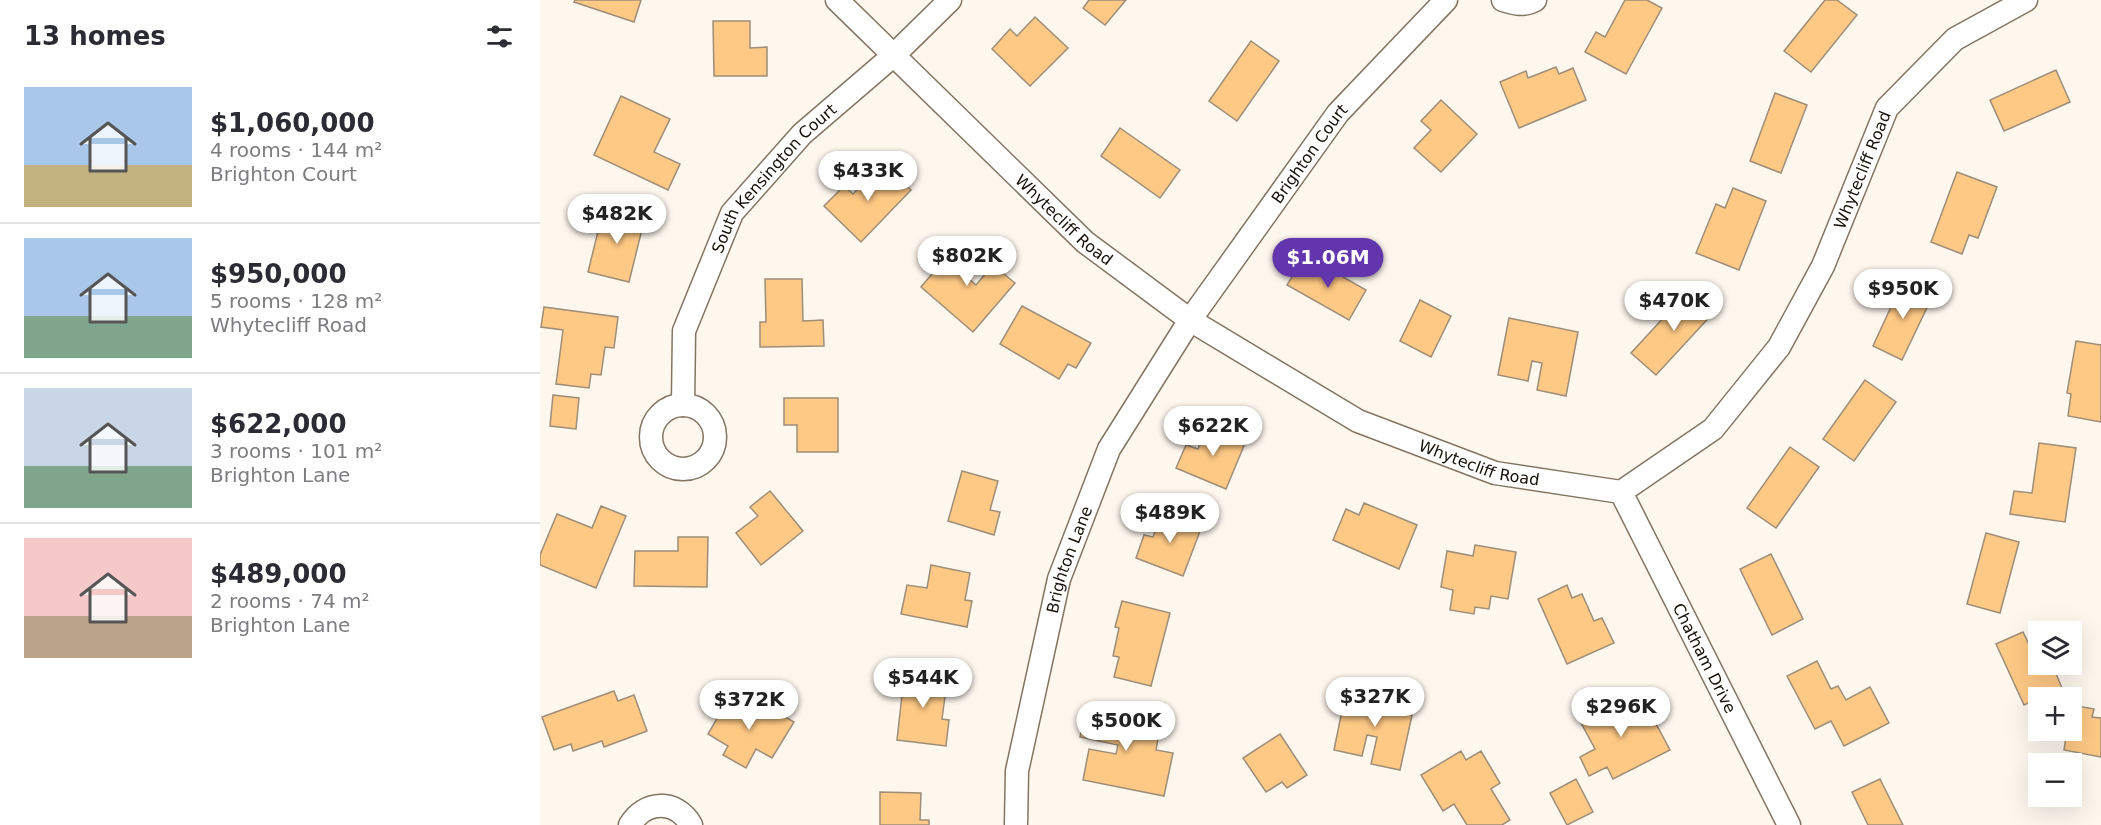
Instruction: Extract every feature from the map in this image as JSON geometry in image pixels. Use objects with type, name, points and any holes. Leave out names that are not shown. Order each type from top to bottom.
[{"type":"street","name":"Whytecliff Road","points":[[837,0],[1084,242],[1190,320],[1358,421],[1495,473],[1621,492],[1713,429],[1779,347],[1823,266],[1887,108],[1955,39],[2026,0]]},
{"type":"street","name":"South Kensington Court","points":[[683,405],[684,331],[732,213],[802,134],[894,55],[950,0]]},
{"type":"street","name":"Brighton Court","points":[[1190,320],[1338,113],[1446,0]]},
{"type":"street","points":[[1503,0],[1515,4],[1527,4],[1535,0]]},
{"type":"street","name":"Brighton Lane","points":[[1016,825],[1017,771],[1059,579],[1109,449],[1190,320]]},
{"type":"street","name":"Chatham Drive","points":[[1621,492],[1789,825]]},
{"type":"street","points":[[630,825],[637,814],[646,808],[659,805],[670,806],[683,814],[691,825]]},
{"type":"building","points":[[575,0],[641,0],[634,22],[574,2]]},
{"type":"building","points":[[1089,0],[1126,0],[1105,25],[1083,8]]},
{"type":"building","points":[[1625,0],[1647,0],[1662,8],[1626,74],[1585,52],[1596,32],[1605,37]]},
{"type":"building","points":[[1825,0],[1837,0],[1857,15],[1811,72],[1784,51]]},
{"type":"building","points":[[1035,17],[1068,48],[1030,86],[992,49],[1010,29],[1017,36]]},
{"type":"building","points":[[713,21],[750,21],[750,48],[767,47],[767,76],[714,76]]},
{"type":"building","points":[[1251,41],[1279,61],[1237,121],[1209,101]]},
{"type":"building","points":[[1556,67],[1559,74],[1573,68],[1586,100],[1519,128],[1500,82],[1526,71],[1528,78]]},
{"type":"building","points":[[2056,70],[2070,102],[2004,131],[1990,100]]},
{"type":"building","points":[[1775,93],[1807,105],[1781,173],[1750,161]]},
{"type":"building","points":[[621,96],[670,119],[654,152],[680,164],[668,190],[594,155]]},
{"type":"building","points":[[1441,100],[1477,134],[1441,172],[1414,148],[1431,130],[1421,121]]},
{"type":"building","points":[[1120,128],[1180,170],[1160,198],[1101,156]]},
{"type":"building","points":[[883,163],[911,190],[861,242],[824,206],[844,186],[853,194]]},
{"type":"building","points":[[1957,172],[1997,187],[1978,238],[1969,235],[1962,254],[1931,242]]},
{"type":"building","points":[[1733,188],[1766,201],[1739,270],[1696,253],[1716,204],[1725,208]]},
{"type":"building","points":[[604,207],[645,217],[629,282],[588,272]]},
{"type":"building","points":[[959,242],[982,261],[968,278],[976,285],[993,265],[1015,283],[973,332],[921,287]]},
{"type":"building","points":[[1301,262],[1320,272],[1324,266],[1366,290],[1349,320],[1287,285]]},
{"type":"building","points":[[765,279],[802,279],[803,321],[823,320],[824,346],[760,347],[760,322],[766,322]]},
{"type":"building","points":[[1903,281],[1933,295],[1902,360],[1873,346]]},
{"type":"building","points":[[1691,288],[1716,310],[1656,375],[1631,353]]},
{"type":"building","points":[[1420,300],[1451,316],[1431,357],[1400,341]]},
{"type":"building","points":[[1022,306],[1091,343],[1076,368],[1068,364],[1059,379],[1000,344]]},
{"type":"building","points":[[544,307],[618,317],[614,348],[605,347],[601,375],[591,374],[589,388],[556,384],[563,330],[541,327]]},
{"type":"building","points":[[1509,318],[1578,332],[1566,396],[1537,390],[1542,363],[1532,361],[1528,381],[1498,375]]},
{"type":"building","points":[[2076,341],[2101,345],[2101,422],[2068,416],[2071,394],[2067,393]]},
{"type":"building","points":[[1865,380],[1896,402],[1854,461],[1823,439]]},
{"type":"building","points":[[553,395],[579,398],[576,429],[550,426]]},
{"type":"building","points":[[784,398],[838,398],[838,452],[797,452],[797,425],[784,425]]},
{"type":"building","points":[[1208,425],[1246,441],[1226,489],[1176,468],[1186,445],[1198,449]]},
{"type":"building","points":[[2039,443],[2076,448],[2065,522],[2010,514],[2014,491],[2032,493]]},
{"type":"building","points":[[1790,447],[1819,467],[1776,528],[1747,508]]},
{"type":"building","points":[[962,471],[998,481],[990,510],[1000,512],[994,535],[948,521]]},
{"type":"building","points":[[770,491],[803,531],[761,565],[736,533],[758,516],[750,507]]},
{"type":"building","points":[[1364,503],[1417,525],[1399,569],[1333,540],[1346,509],[1359,515]]},
{"type":"building","points":[[601,506],[626,516],[596,588],[540,565],[540,555],[557,514],[592,528]]},
{"type":"building","points":[[1163,511],[1202,526],[1183,576],[1136,558],[1144,535],[1153,537]]},
{"type":"building","points":[[1986,533],[2019,542],[2000,613],[1967,604]]},
{"type":"building","points":[[678,537],[708,537],[707,587],[634,586],[635,551],[678,551]]},
{"type":"building","points":[[1475,545],[1516,552],[1508,599],[1491,596],[1489,609],[1475,607],[1474,614],[1450,610],[1453,590],[1441,587],[1447,551],[1473,556]]},
{"type":"building","points":[[1771,554],[1803,619],[1772,635],[1740,569]]},
{"type":"building","points":[[931,565],[970,573],[965,600],[972,601],[967,627],[901,614],[907,585],[927,588]]},
{"type":"building","points":[[1567,585],[1572,598],[1582,594],[1594,621],[1602,618],[1614,643],[1567,664],[1538,599]]},
{"type":"building","points":[[1122,601],[1170,613],[1151,686],[1114,677],[1119,657],[1113,656],[1119,628],[1115,627]]},
{"type":"building","points":[[2023,632],[2028,642],[2028,675],[2057,675],[2062,687],[2028,687],[2028,703],[2024,705],[1996,644]]},
{"type":"building","points":[[1817,661],[1831,689],[1838,686],[1846,700],[1870,687],[1889,723],[1844,746],[1831,721],[1815,729],[1787,676]]},
{"type":"building","points":[[905,668],[941,672],[939,688],[946,689],[942,719],[949,720],[946,746],[897,740]]},
{"type":"building","points":[[614,691],[618,701],[634,695],[647,731],[604,747],[602,741],[573,751],[571,744],[554,750],[542,717]]},
{"type":"building","points":[[1346,691],[1414,706],[1400,770],[1371,764],[1377,737],[1367,735],[1362,756],[1334,750]]},
{"type":"building","points":[[1632,691],[1648,723],[1654,720],[1670,750],[1613,779],[1607,767],[1589,776],[1580,757],[1595,749],[1579,719]]},
{"type":"building","points":[[730,696],[758,712],[763,704],[794,722],[772,758],[756,749],[746,768],[723,755],[728,746],[708,734]]},
{"type":"building","points":[[1086,707],[1161,722],[1156,750],[1173,753],[1164,796],[1083,780],[1089,749],[1116,754],[1118,745],[1080,737]]},
{"type":"building","points":[[2082,707],[2094,709],[2092,717],[2101,718],[2101,757],[2064,750],[2065,741],[2082,741]]},
{"type":"building","points":[[1280,734],[1307,775],[1287,788],[1282,782],[1266,792],[1243,758]]},
{"type":"building","points":[[1461,751],[1466,760],[1481,751],[1500,783],[1491,789],[1510,820],[1502,825],[1467,825],[1454,804],[1443,811],[1421,775]]},
{"type":"building","points":[[1576,779],[1593,812],[1567,825],[1550,793]]},
{"type":"building","points":[[1880,779],[1903,825],[1868,825],[1852,792]]},
{"type":"building","points":[[880,792],[921,793],[920,820],[929,820],[929,825],[880,825]]}]
